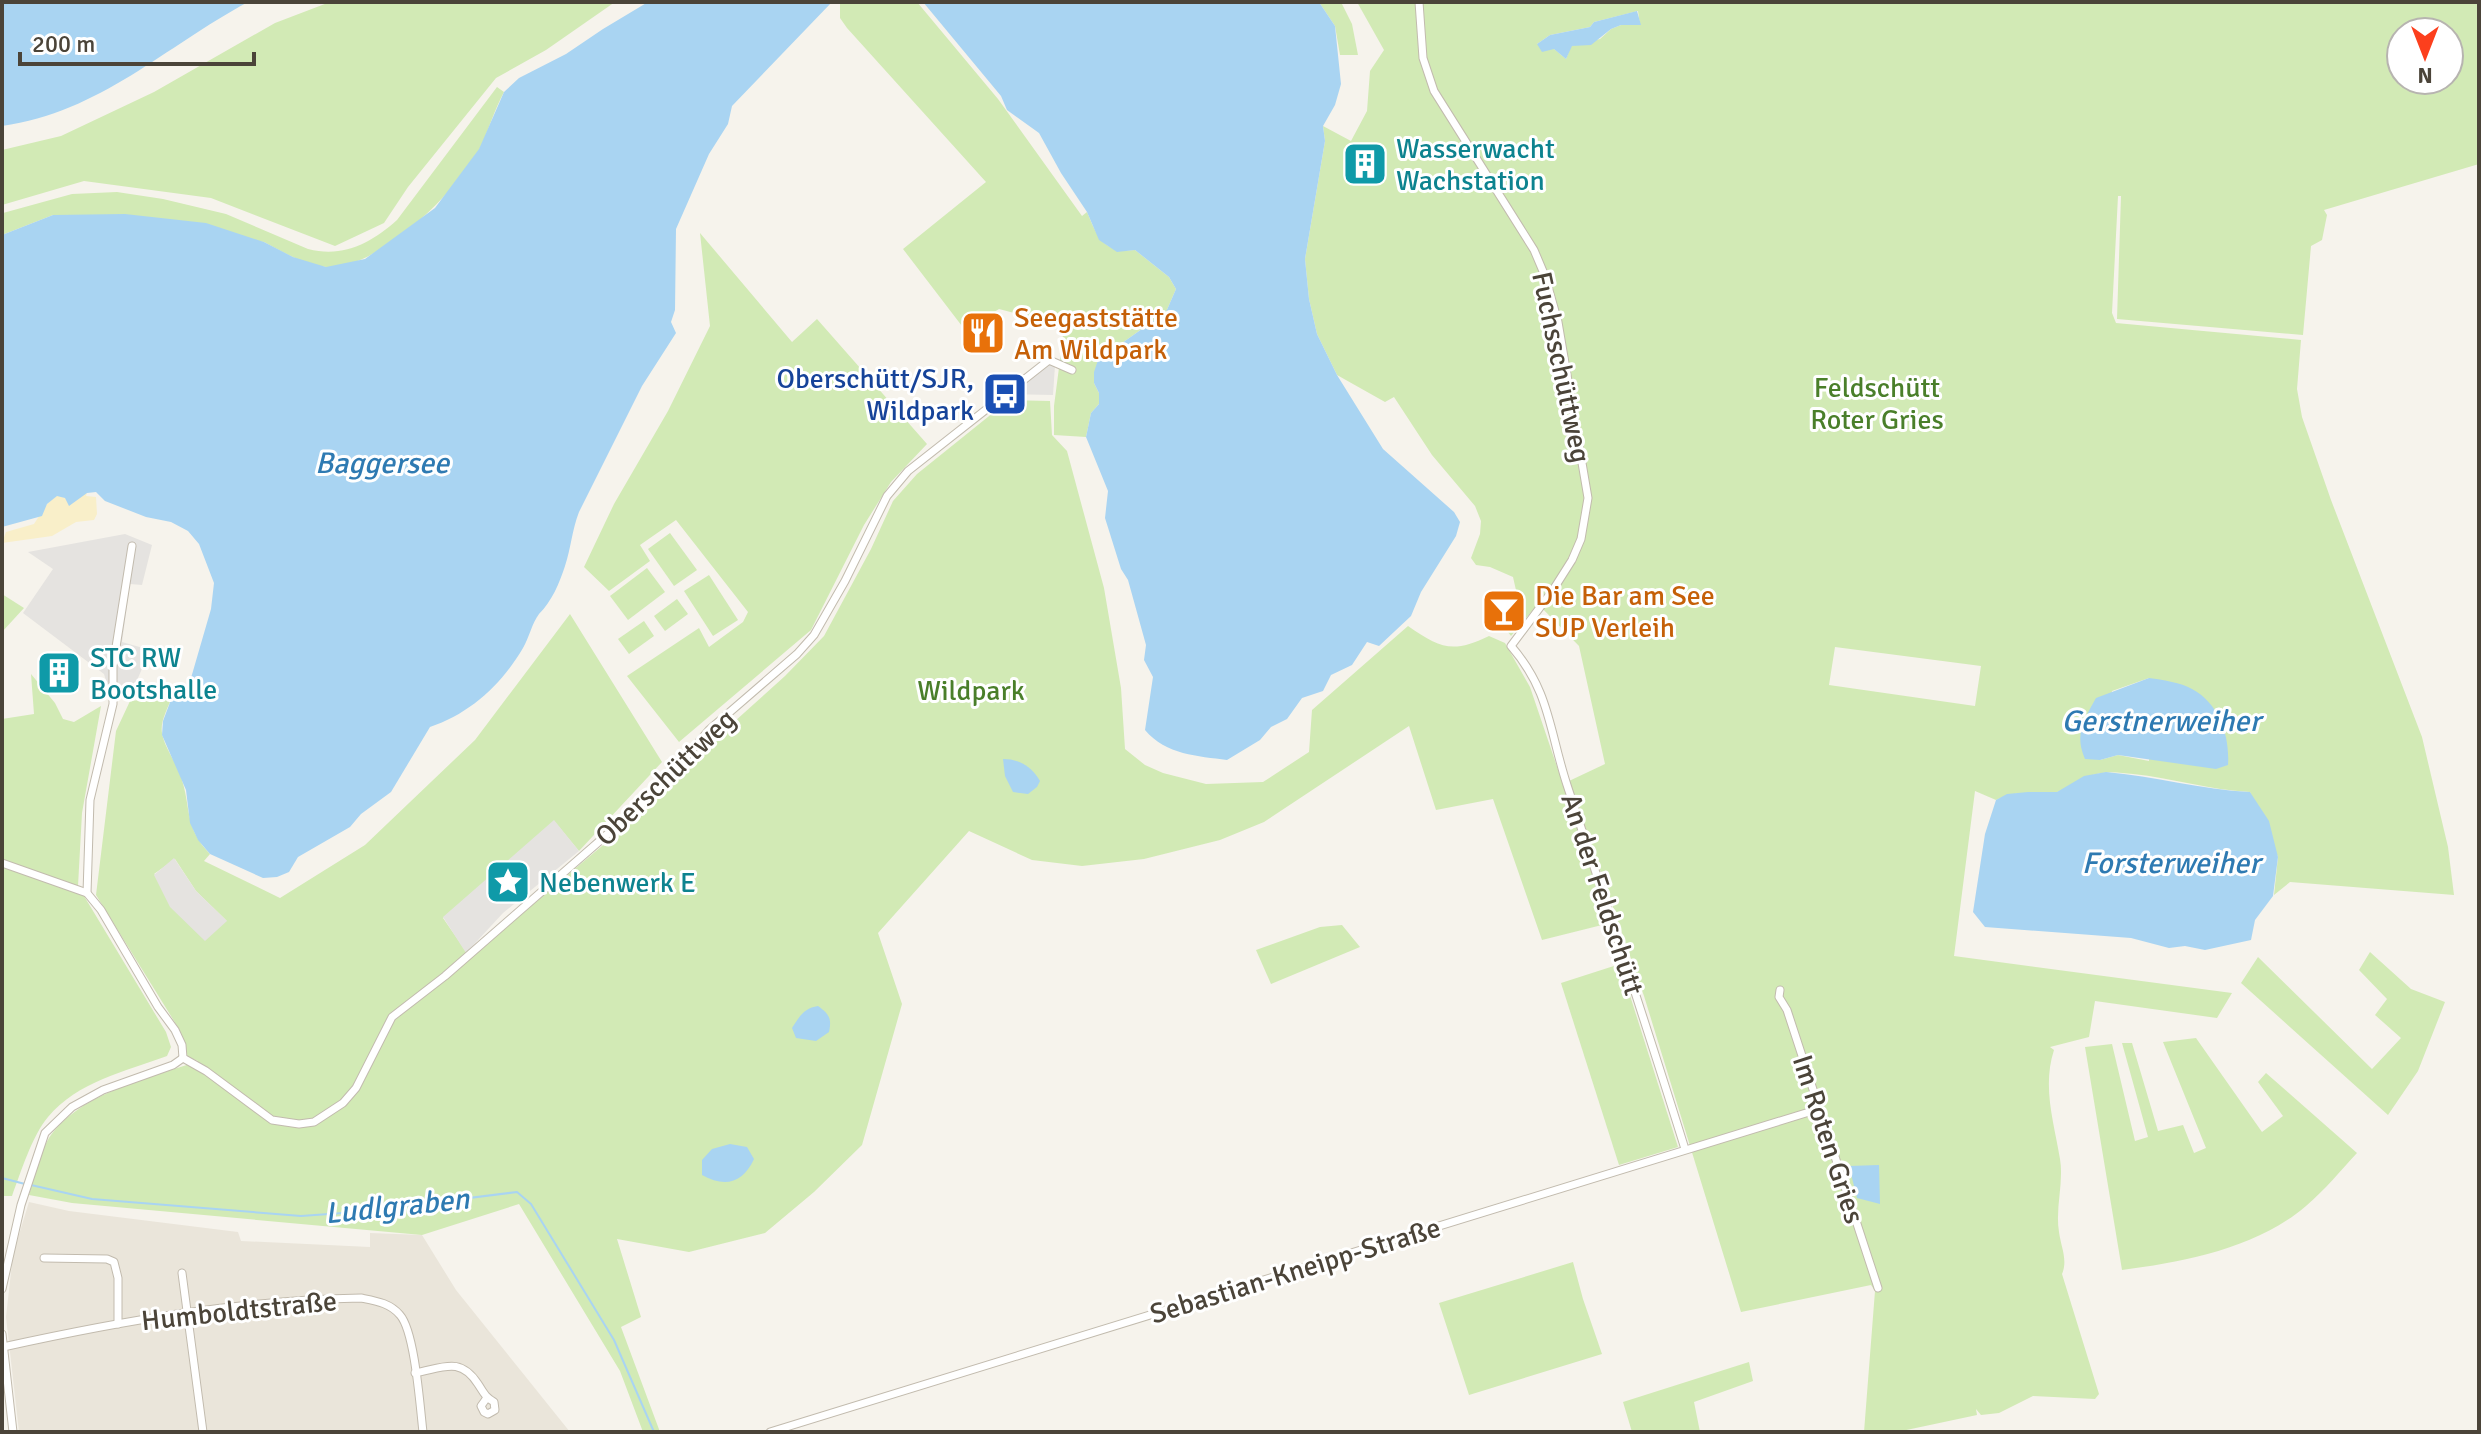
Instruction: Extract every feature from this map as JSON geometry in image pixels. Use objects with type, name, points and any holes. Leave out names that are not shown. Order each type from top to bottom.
[{"type":"street","name":"Fuchsschüttweg","points":[[1419,2],[1423,58],[1434,91],[1534,250],[1545,276],[1558,322],[1588,498],[1581,539],[1572,560],[1511,646]]},
{"type":"street","name":"Oberschüttweg","points":[[183,1058],[206,1071],[272,1120],[299,1124],[314,1122],[330,1113],[356,1088],[392,1017],[445,976],[658,790],[709,730],[797,654],[814,635],[845,581],[887,496],[908,471],[1049,360],[1072,370]]},
{"type":"street","points":[[87,893],[90,800],[113,704],[113,666],[132,546]]},
{"type":"street","name":"An der Feldschütt","points":[[1511,646],[1527,664],[1542,691],[1566,781],[1685,1149]]},
{"type":"street","points":[[2,863],[87,893],[101,910],[175,1030],[182,1045],[183,1058],[173,1065],[103,1090],[72,1107],[45,1133],[24,1195],[2,1289]]},
{"type":"street","name":"Im Roten Gries","points":[[1780,990],[1779,997],[1787,1010],[1878,1288]]},
{"type":"street","name":"Sebastian-Kneipp-Straße","points":[[770,1432],[1819,1109]]},
{"type":"street","points":[[44,1258],[107,1259],[114,1262],[118,1278],[118,1324]]},
{"type":"street","points":[[182,1273],[203,1432]]},
{"type":"street","name":"Humboldtstraße","points":[[3,1347],[187,1313],[308,1299],[361,1298],[377,1301],[389,1305],[402,1317],[409,1332],[423,1432]]},
{"type":"street","points":[[2,1334],[13,1432]]},
{"type":"street","points":[[415,1373],[458,1366],[465,1368],[486,1399]]},
{"type":"shaded area","points":[[1044,364],[1055,365],[1053,395],[1005,394]]},
{"type":"shaded area","points":[[125,534],[152,545],[142,585],[130,584],[122,642],[150,650],[129,699],[108,687],[104,674],[23,613],[53,569],[28,552]]},
{"type":"shaded area","points":[[554,820],[579,851],[503,913],[466,953],[443,917]]},
{"type":"shaded area","points":[[174,858],[196,891],[227,921],[205,941],[170,907],[154,875]]},
{"type":"shaded area","points":[[29,1202],[69,1211],[238,1232],[241,1241],[370,1247],[370,1233],[422,1235],[456,1290],[570,1432],[19,1432],[6,1317],[13,1254]]},
{"type":"green space","points":[[330,2],[615,2],[546,50],[496,78],[408,187],[384,223],[335,246],[211,198],[84,181],[2,205],[2,150],[61,136],[154,92],[275,23]]},
{"type":"green space","points":[[840,2],[917,2],[998,99],[1082,216],[1087,212],[1103,242],[1116,249],[1135,250],[1169,277],[1176,289],[1166,312],[1098,360],[1094,383],[1099,393],[1099,404],[1091,413],[1086,437],[1054,435],[1054,406],[1063,337],[1057,324],[999,309],[965,330],[903,249],[986,182],[847,28],[840,18]]},
{"type":"green space","points":[[1319,2],[1341,2],[1352,24],[1358,55],[1340,55],[1335,26]]},
{"type":"green space","name":"Feldschütt Roter Gries","points":[[1357,2],[2479,2],[2479,164],[2324,210],[2327,215],[2322,240],[2311,246],[2303,335],[2117,319],[2121,196],[2118,196],[2112,313],[2116,323],[2301,340],[2297,389],[2302,417],[2422,737],[2448,847],[2454,895],[2290,882],[2274,895],[2278,857],[2250,792],[2114,772],[2094,775],[2063,790],[2049,793],[2013,794],[1996,800],[1975,791],[1954,956],[2232,993],[2217,1018],[2095,1001],[2089,1037],[2050,1047],[2054,1050],[2049,1077],[2050,1104],[2061,1168],[2058,1223],[2064,1259],[2062,1274],[2099,1394],[2095,1399],[2033,1396],[1999,1413],[1981,1415],[1976,1409],[1977,1415],[1897,1432],[1864,1432],[1875,1291],[1871,1285],[1741,1312],[1644,996],[1569,781],[1605,764],[1579,646],[1538,604],[1511,636],[1504,627],[1520,608],[1513,577],[1490,567],[1476,565],[1471,558],[1480,534],[1481,521],[1475,506],[1432,455],[1394,397],[1385,402],[1337,375],[1317,334],[1305,259],[1325,141],[1323,126],[1351,141],[1367,111],[1370,71],[1384,50]],"holes":[[[1638,11],[1640,25],[1621,25],[1600,39],[1571,46],[1566,59],[1553,48],[1537,44],[1550,35],[1590,27],[1594,22]],[[1835,647],[1981,666],[1975,706],[1829,685]],[[2149,678],[2149,761],[2118,755],[2100,760],[2112,691]]]},
{"type":"green space","points":[[497,87],[504,92],[480,148],[454,185],[392,242],[346,265],[326,267],[310,264],[264,242],[53,215],[2,235],[3,213],[72,194],[117,192],[226,214],[308,249],[345,250],[367,242],[397,220]]},
{"type":"green space","points":[[700,233],[792,342],[817,319],[927,444],[891,482],[864,525],[811,630],[679,742],[627,676],[699,628],[709,647],[743,622],[748,612],[676,520],[640,545],[650,561],[609,591],[584,567],[614,504],[668,411],[710,326]]},
{"type":"green space","name":"Wildpark","points":[[1009,400],[1050,401],[1052,435],[1067,451],[1104,588],[1121,688],[1125,749],[1145,765],[1163,773],[1206,784],[1263,782],[1309,752],[1312,710],[1408,626],[1447,646],[1465,645],[1489,636],[1505,643],[1530,687],[1610,923],[1542,940],[1493,799],[1436,810],[1409,726],[1264,822],[1220,840],[1144,859],[1082,866],[1032,860],[969,831],[878,933],[902,1004],[862,1145],[814,1192],[765,1233],[689,1252],[617,1239],[641,1317],[621,1327],[660,1432],[643,1432],[620,1371],[519,1204],[422,1235],[72,1203],[29,1195],[45,1145],[68,1117],[121,1087],[198,1061],[188,1057],[179,1029],[96,895],[116,731],[130,701],[172,697],[163,719],[162,733],[184,786],[192,825],[210,854],[204,861],[280,898],[365,845],[475,740],[570,614],[662,762],[579,851],[554,821],[443,918],[470,957],[665,793],[715,739],[824,636],[893,501],[917,474]],"holes":[[[175,859],[196,891],[227,921],[154,874]]]},
{"type":"green space","points":[[670,533],[697,570],[674,586],[648,549]]},
{"type":"green space","points":[[647,568],[665,592],[628,620],[610,596]]},
{"type":"green space","points":[[709,575],[738,620],[713,636],[684,591]]},
{"type":"green space","points":[[2,594],[24,608],[2,632]]},
{"type":"green space","points":[[677,599],[688,614],[665,631],[654,616]]},
{"type":"green space","points":[[644,621],[654,636],[629,654],[618,639]]},
{"type":"green space","points":[[31,674],[55,703],[63,719],[74,722],[101,706],[82,813],[78,886],[2,860],[2,719],[34,714]]},
{"type":"green space","points":[[2,866],[84,896],[166,1032],[171,1047],[167,1056],[103,1079],[60,1105],[37,1134],[12,1196],[2,1196]]},
{"type":"green space","points":[[1342,925],[1360,947],[1271,984],[1256,950],[1320,927]]},
{"type":"green space","points":[[2370,952],[2411,989],[2445,1002],[2418,1071],[2388,1115],[2241,983],[2258,957],[2372,1069],[2401,1038],[2375,1015],[2387,999],[2359,970]]},
{"type":"green space","points":[[1620,964],[1678,1147],[1619,1165],[1561,983]]},
{"type":"green space","points":[[2196,1038],[2262,1132],[2283,1116],[2258,1082],[2266,1073],[2357,1153],[2306,1206],[2265,1233],[2219,1251],[2122,1270],[2085,1047],[2112,1044],[2135,1141],[2148,1137],[2122,1043],[2132,1043],[2158,1131],[2183,1125],[2194,1153],[2206,1148],[2163,1042]]},
{"type":"green space","points":[[1573,1262],[1602,1354],[1469,1395],[1439,1303]]},
{"type":"green space","points":[[1749,1362],[1753,1381],[1694,1402],[1700,1432],[1632,1432],[1623,1402]]},
{"type":"sand","points":[[87,493],[86,496],[96,497],[97,514],[94,520],[76,522],[52,536],[2,543],[6,532],[34,524],[57,495],[65,498]]},
{"type":"water","points":[[2,2],[248,2],[101,92],[38,118],[2,126]]},
{"type":"water","name":"Baggersee","points":[[648,2],[832,2],[732,106],[728,124],[709,154],[676,229],[675,310],[671,322],[676,333],[642,386],[579,512],[555,592],[505,674],[471,706],[430,727],[391,792],[361,814],[350,827],[298,857],[289,872],[277,877],[263,878],[210,854],[198,840],[190,823],[186,790],[162,735],[163,721],[172,697],[184,689],[191,678],[211,609],[214,583],[199,544],[188,531],[171,522],[146,517],[105,501],[96,492],[87,493],[69,506],[65,498],[57,496],[47,504],[42,516],[2,527],[2,235],[53,215],[125,214],[206,223],[326,267],[365,259],[435,208],[479,149],[504,92],[519,78],[566,54]]},
{"type":"water","points":[[923,2],[1319,2],[1335,26],[1341,84],[1335,105],[1323,126],[1325,141],[1305,259],[1317,334],[1337,375],[1383,449],[1454,512],[1460,522],[1456,536],[1421,592],[1411,616],[1379,646],[1367,642],[1352,665],[1331,675],[1323,691],[1302,698],[1287,719],[1271,727],[1260,740],[1227,760],[1173,749],[1145,730],[1153,677],[1144,660],[1146,645],[1128,580],[1121,569],[1105,518],[1108,491],[1086,437],[1091,413],[1099,404],[1099,393],[1094,383],[1098,360],[1166,312],[1176,289],[1169,277],[1135,250],[1117,252],[1099,240],[1087,212],[1039,133],[1007,110],[1001,96]]},
{"type":"water","points":[[1637,11],[1641,25],[1621,25],[1591,45],[1572,46],[1566,59],[1554,49],[1542,52],[1537,44],[1550,35],[1590,27],[1594,22]]},
{"type":"water","name":"Gerstnerweiher","points":[[2149,678],[2187,687],[2210,703],[2225,733],[2228,765],[2216,769],[2118,755],[2100,760],[2085,759],[2080,735],[2096,698]]},
{"type":"water","points":[[1003,759],[1015,760],[1029,768],[1040,781],[1037,787],[1028,794],[1013,792],[1005,776]]},
{"type":"water","name":"Forsterweiher","points":[[2106,772],[2250,792],[2269,821],[2278,857],[2273,896],[2255,920],[2251,940],[2205,950],[2185,946],[2169,948],[2131,938],[1985,927],[1973,912],[1985,834],[1996,800],[2007,794],[2057,792],[2084,776]]},
{"type":"water","points":[[818,1006],[829,1017],[829,1032],[816,1041],[796,1038],[792,1028],[797,1020],[805,1011]]},
{"type":"water","points":[[730,1144],[747,1147],[754,1159],[750,1167],[739,1178],[726,1182],[702,1175],[702,1160],[712,1149]]},
{"type":"water","points":[[1879,1165],[1880,1204],[1857,1198],[1849,1166]]},
{"type":"waterway","name":"Ludlgraben","points":[[2,1178],[25,1184]]},
{"type":"waterway","name":"Ludlgraben","points":[[31,1185],[92,1199],[301,1216],[517,1192],[531,1204],[614,1340],[654,1432]]},
{"type":"place","name":"Wasserwacht Wachstation","points":[[1365,164]]},
{"type":"place","name":"Seegaststätte Am Wildpark","points":[[983,333]]},
{"type":"place","name":"Oberschütt/SJR, Wildpark","points":[[1005,394]]},
{"type":"place","name":"Die Bar am See SUP Verleih","points":[[1504,611]]},
{"type":"place","name":"STC RW Bootshalle","points":[[59,673]]},
{"type":"place","name":"Nebenwerk E","points":[[508,882]]}]
